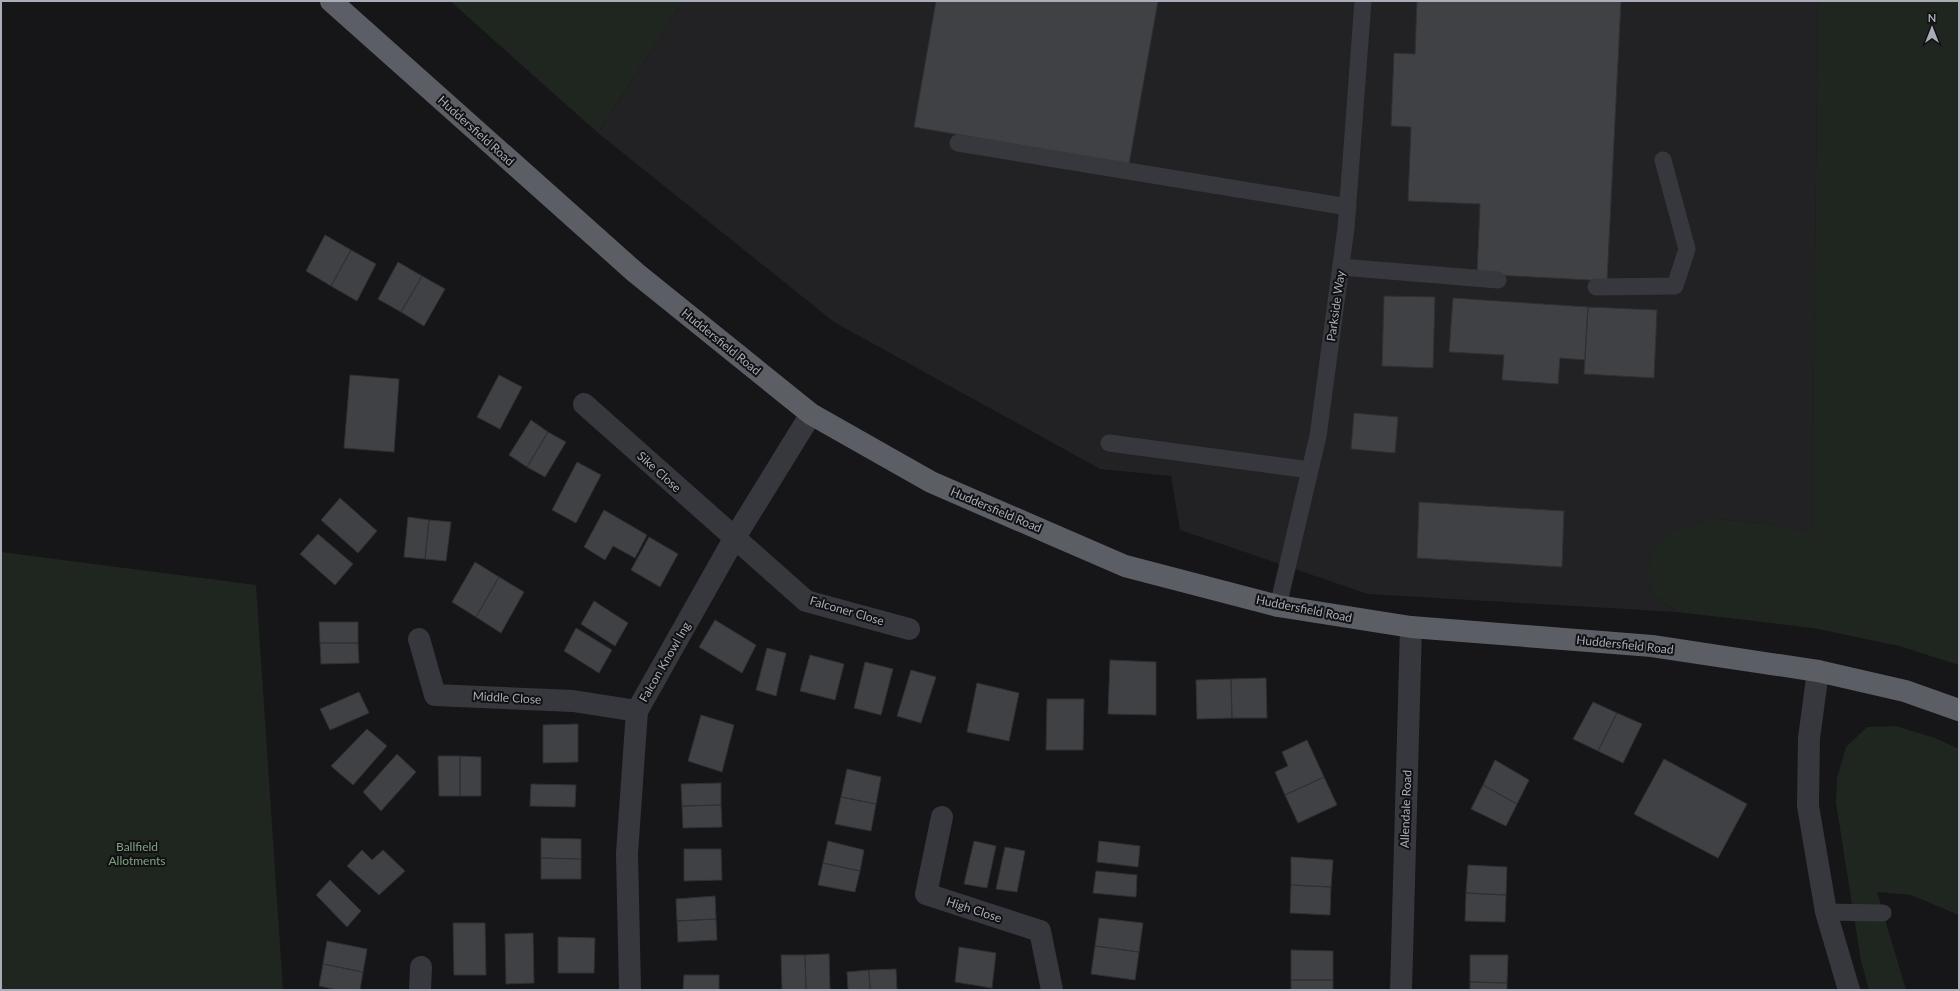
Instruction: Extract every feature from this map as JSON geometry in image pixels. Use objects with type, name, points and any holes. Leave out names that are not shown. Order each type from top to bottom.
[{"type":"highway","name":"Huddersfield Road","points":[[331,1],[636,273],[811,414],[932,482],[1125,566],[1278,606],[1411,627],[1652,646],[1818,671],[1905,691],[1959,710]]},
{"type":"street","name":"Sike Close","points":[[584,404],[734,539]]},
{"type":"street","name":"Falcon Knowl Ing","points":[[630,990],[627,853],[637,711],[734,539],[811,414]]},
{"type":"street","name":"Falconer Close","points":[[734,539],[806,601],[909,629]]},
{"type":"street","name":"Allendale Road","points":[[1400,990],[1411,627]]},
{"type":"street","name":"Middle Close","points":[[419,639],[435,694],[573,701],[637,711]]},
{"type":"street","points":[[1818,671],[1809,738],[1808,806],[1826,912],[1849,990]]},
{"type":"street","name":"High Close","points":[[942,817],[926,894],[1040,931],[1052,990]]},
{"type":"street","points":[[420,990],[421,967]]},
{"type":"lane","name":"Parkside Way","points":[[1278,606],[1318,436],[1348,207],[1363,1]]},
{"type":"lane","points":[[958,143],[1348,207]]},
{"type":"lane","points":[[1596,287],[1675,286],[1687,249],[1663,160]]},
{"type":"lane","points":[[1341,267],[1498,280]]},
{"type":"lane","points":[[1110,444],[1310,470]]},
{"type":"lane","points":[[1826,912],[1883,913]]},
{"type":"shaded area","points":[[683,1],[1818,1],[1812,534],[1761,523],[1717,519],[1656,597],[1677,612],[1368,594],[1180,530],[1171,476],[1100,469],[834,322],[598,133]]},
{"type":"green space","points":[[450,1],[683,1],[598,133]]},
{"type":"green space","points":[[1818,1],[1959,1],[1959,665],[1899,646],[1813,628],[1677,612],[1656,597],[1647,576],[1655,546],[1671,531],[1717,519],[1761,523],[1812,533]]},
{"type":"green space","name":"Ballfield Allotments","points":[[1,552],[256,585],[283,990],[1,990]]},
{"type":"green space","points":[[1896,726],[1935,738],[1959,749],[1959,915],[1911,895],[1877,892],[1906,990],[1869,990],[1861,961],[1836,803],[1837,778],[1846,747],[1867,727]]},
{"type":"building","points":[[936,1],[1158,1],[1129,164],[914,127]]},
{"type":"building","points":[[1417,1],[1621,1],[1607,281],[1477,274],[1480,204],[1408,201],[1411,127],[1391,126],[1394,53],[1415,54]]},
{"type":"building","points":[[325,235],[351,250],[331,286],[306,271]]},
{"type":"building","points":[[351,250],[376,264],[357,301],[331,286]]},
{"type":"building","points":[[398,262],[422,276],[401,312],[378,299]]},
{"type":"building","points":[[422,276],[445,289],[424,326],[401,312]]},
{"type":"building","points":[[1384,296],[1435,297],[1433,368],[1382,366]]},
{"type":"building","points":[[1453,298],[1588,307],[1585,360],[1560,358],[1558,384],[1502,380],[1504,355],[1449,352]]},
{"type":"building","points":[[1588,307],[1657,310],[1654,378],[1584,374]]},
{"type":"building","points":[[350,375],[399,379],[394,452],[344,448]]},
{"type":"building","points":[[499,375],[522,387],[500,429],[477,417]]},
{"type":"building","points":[[1354,413],[1398,417],[1395,453],[1351,449]]},
{"type":"building","points":[[531,420],[548,432],[527,467],[509,455]]},
{"type":"building","points":[[548,432],[566,442],[545,477],[527,467]]},
{"type":"building","points":[[577,462],[601,475],[576,523],[552,510]]},
{"type":"building","points":[[340,498],[377,531],[358,553],[321,520]]},
{"type":"building","points":[[1419,502],[1564,511],[1562,567],[1417,558]]},
{"type":"building","points":[[604,510],[647,535],[635,558],[613,546],[605,560],[584,547]]},
{"type":"building","points":[[408,517],[429,520],[425,559],[404,557]]},
{"type":"building","points":[[429,520],[451,522],[446,561],[425,559]]},
{"type":"building","points":[[318,534],[353,564],[335,585],[300,554]]},
{"type":"building","points":[[649,537],[678,554],[660,587],[631,570]]},
{"type":"building","points":[[475,562],[499,577],[476,617],[452,602]]},
{"type":"building","points":[[499,577],[524,592],[501,633],[476,617]]},
{"type":"building","points":[[594,601],[628,623],[615,646],[581,624]]},
{"type":"building","points":[[715,620],[756,645],[742,673],[699,647]]},
{"type":"building","points":[[319,622],[358,622],[358,643],[320,643]]},
{"type":"building","points":[[576,628],[612,650],[599,673],[564,651]]},
{"type":"building","points":[[320,643],[358,643],[359,663],[321,664]]},
{"type":"building","points":[[767,648],[786,653],[776,696],[756,690]]},
{"type":"building","points":[[810,655],[844,664],[835,700],[800,691]]},
{"type":"building","points":[[1110,660],[1156,662],[1156,715],[1108,714]]},
{"type":"building","points":[[865,662],[893,669],[881,715],[854,708]]},
{"type":"building","points":[[911,670],[936,677],[921,723],[897,716]]},
{"type":"building","points":[[1266,678],[1267,718],[1232,718],[1231,679]]},
{"type":"building","points":[[1231,679],[1232,718],[1197,719],[1196,680]]},
{"type":"building","points":[[977,683],[1019,693],[1009,741],[967,732]]},
{"type":"building","points":[[359,692],[369,713],[330,730],[320,709]]},
{"type":"building","points":[[1047,699],[1084,699],[1083,750],[1046,750]]},
{"type":"building","points":[[1593,702],[1617,713],[1598,751],[1573,739]]},
{"type":"building","points":[[1617,713],[1642,724],[1623,763],[1598,751]]},
{"type":"building","points":[[701,715],[734,725],[722,772],[688,761]]},
{"type":"building","points":[[578,724],[578,762],[543,763],[543,725]]},
{"type":"building","points":[[367,729],[387,746],[353,785],[331,766]]},
{"type":"building","points":[[1307,740],[1324,777],[1285,795],[1275,772],[1288,766],[1282,752]]},
{"type":"building","points":[[397,754],[416,772],[381,811],[363,792]]},
{"type":"building","points":[[438,756],[460,756],[460,796],[439,796]]},
{"type":"building","points":[[460,756],[481,757],[481,796],[460,796]]},
{"type":"building","points":[[1664,759],[1747,804],[1718,858],[1634,814]]},
{"type":"building","points":[[1495,760],[1529,780],[1517,804],[1483,785]]},
{"type":"building","points":[[847,769],[881,777],[876,804],[841,797]]},
{"type":"building","points":[[1324,777],[1337,805],[1298,823],[1285,795]]},
{"type":"building","points":[[721,783],[721,805],[682,806],[681,784]]},
{"type":"building","points":[[531,784],[576,785],[575,807],[530,806]]},
{"type":"building","points":[[1483,785],[1517,804],[1506,826],[1471,809]]},
{"type":"building","points":[[841,797],[876,804],[871,831],[835,824]]},
{"type":"building","points":[[721,805],[722,827],[683,828],[682,806]]},
{"type":"building","points":[[541,838],[581,839],[581,859],[541,858]]},
{"type":"building","points":[[828,841],[864,850],[860,871],[823,863]]},
{"type":"building","points":[[974,841],[996,846],[987,888],[964,884]]},
{"type":"building","points":[[1099,841],[1140,846],[1138,867],[1097,862]]},
{"type":"building","points":[[1005,847],[1025,851],[1017,892],[996,889]]},
{"type":"building","points":[[684,849],[721,849],[722,880],[684,881]]},
{"type":"building","points":[[362,850],[372,860],[383,850],[405,871],[379,895],[347,866]]},
{"type":"building","points":[[1291,857],[1333,860],[1331,887],[1291,885]]},
{"type":"building","points":[[541,858],[581,859],[581,879],[541,879]]},
{"type":"building","points":[[823,863],[860,871],[855,892],[818,885]]},
{"type":"building","points":[[1468,865],[1507,867],[1506,895],[1466,893]]},
{"type":"building","points":[[1096,871],[1137,875],[1136,897],[1093,893]]},
{"type":"building","points":[[330,880],[361,911],[347,927],[316,895]]},
{"type":"building","points":[[1291,885],[1331,887],[1330,915],[1290,913]]},
{"type":"building","points":[[1466,893],[1506,895],[1505,922],[1465,921]]},
{"type":"building","points":[[715,896],[716,919],[677,921],[676,899]]},
{"type":"building","points":[[1099,918],[1143,923],[1139,952],[1095,946]]},
{"type":"building","points":[[716,919],[717,940],[678,942],[677,921]]},
{"type":"building","points":[[453,923],[485,923],[486,975],[454,975]]},
{"type":"building","points":[[533,933],[534,983],[506,984],[505,934]]},
{"type":"building","points":[[558,937],[595,938],[594,973],[558,973]]},
{"type":"building","points":[[327,941],[367,949],[363,972],[323,964]]},
{"type":"building","points":[[1095,946],[1139,952],[1135,980],[1091,974]]},
{"type":"building","points":[[959,947],[996,953],[992,988],[955,982]]},
{"type":"building","points":[[1291,950],[1333,951],[1333,980],[1291,980]]},
{"type":"building","points":[[829,954],[830,990],[806,990],[805,955]]},
{"type":"building","points":[[781,955],[805,955],[806,990],[782,990]]},
{"type":"building","points":[[1470,955],[1508,955],[1507,983],[1470,982]]},
{"type":"building","points":[[323,964],[363,972],[360,990],[338,990],[319,986]]},
{"type":"building","points":[[896,969],[897,990],[870,990],[869,970]]},
{"type":"building","points":[[869,970],[870,990],[848,990],[847,972]]},
{"type":"building","points":[[684,975],[719,975],[719,990],[683,990]]},
{"type":"building","points":[[1291,980],[1333,980],[1333,990],[1291,990]]},
{"type":"building","points":[[1470,982],[1507,983],[1507,990],[1470,990]]}]
